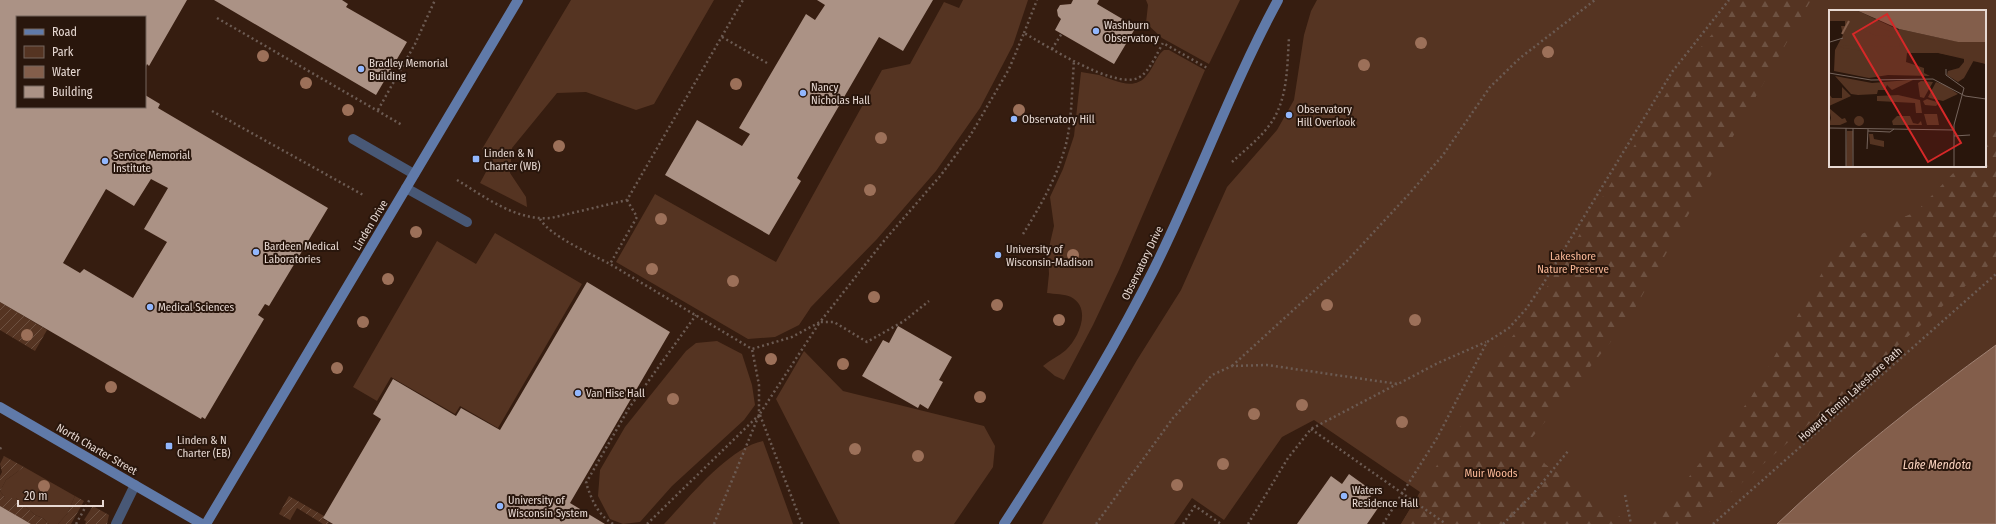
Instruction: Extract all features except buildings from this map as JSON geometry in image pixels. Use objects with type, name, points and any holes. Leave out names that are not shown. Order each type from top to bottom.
[{"type":"street","name":"Linden Drive","points":[[206,524],[518,0]]},
{"type":"street","name":"Observatory Drive","points":[[1004,524],[1081,403],[1127,320],[1154,268],[1242,72],[1278,0]]},
{"type":"street","name":"North Charter Street","points":[[0,407],[202,524]]},
{"type":"lane","points":[[353,139],[414,174]]},
{"type":"lane","points":[[406,188],[467,222]]},
{"type":"lane","points":[[116,524],[135,485]]},
{"type":"path","points":[[378,110],[415,44],[435,0]]},
{"type":"path","points":[[457,180],[497,204],[525,216],[540,219],[551,218],[628,200],[743,0]]},
{"type":"path","points":[[714,524],[759,415],[820,322],[883,242],[941,174],[970,136],[1009,69],[1037,0]]},
{"type":"path","points":[[1096,524],[1182,407],[1212,374],[1232,366],[1347,261],[1443,155],[1490,87],[1520,58],[1595,0]]},
{"type":"path","points":[[1248,524],[1288,458],[1312,429],[1438,363],[1487,342],[1509,328],[1526,309],[1543,284],[1672,72],[1729,0]]},
{"type":"path","points":[[217,18],[402,124]]},
{"type":"path","points":[[1024,33],[1092,70],[1129,80],[1139,78],[1146,71],[1163,43],[1208,69]]},
{"type":"path","points":[[1052,49],[1062,33]]},
{"type":"path","points":[[722,37],[767,63]]},
{"type":"path","points":[[1232,162],[1265,131],[1273,121],[1280,106],[1285,90],[1288,38]]},
{"type":"path","points":[[1023,234],[1036,213],[1060,163],[1067,139],[1074,61]]},
{"type":"path","points":[[212,111],[365,196]]},
{"type":"path","points":[[610,264],[637,217],[628,200]]},
{"type":"path","points":[[540,219],[547,228],[554,233],[610,264],[752,349],[759,385],[759,415],[802,524]]},
{"type":"path","name":"Howard Temin Lakeshore Path","points":[[1713,524],[1996,274]]},
{"type":"path","points":[[752,349],[792,337],[820,322],[834,322],[867,342],[904,320],[929,301]]},
{"type":"path","points":[[613,524],[606,520],[592,504],[586,483],[629,408],[696,315]]},
{"type":"path","points":[[1383,524],[1404,494],[1437,438],[1487,342]]},
{"type":"path","points":[[1232,366],[1267,366],[1398,384]]},
{"type":"path","points":[[647,524],[759,415]]},
{"type":"path","points":[[1312,429],[1446,524]]},
{"type":"path","points":[[1503,524],[1533,494],[1568,451]]},
{"type":"path","points":[[1625,495],[1631,524]]},
{"type":"path","points":[[76,524],[90,499]]},
{"type":"path","points":[[1183,524],[1195,506],[1221,524]]},
{"type":"shaded area","name":"University of Wisconsin-Madison","points":[[0,0],[1996,0],[1996,345],[1838,470],[1777,524],[0,524]]},
{"type":"green space","points":[[571,0],[714,0],[654,104],[636,110],[586,92],[557,93],[512,148],[510,173],[526,197],[527,207],[480,183],[494,157],[482,149]]},
{"type":"green space","points":[[963,0],[1028,0],[1013,45],[980,108],[936,171],[877,239],[811,307],[799,325],[775,337],[748,339],[616,262],[655,194],[776,262],[882,70],[910,64],[944,2],[959,8]]},
{"type":"green space","points":[[1146,0],[1240,0],[1209,64],[1162,38],[1146,23],[1148,5]]},
{"type":"green space","name":"Lakeshore Nature Preserve","points":[[1317,0],[1996,0],[1996,345],[1939,387],[1856,453],[1777,524],[1401,524],[1420,492],[1314,420],[1282,437],[1224,520],[1192,498],[1174,524],[1042,524],[1137,360],[1181,290],[1227,187],[1277,130],[1294,100],[1304,35],[1311,11]]},
{"type":"green space","name":"Muir Woods","points":[[1737,0],[1811,0],[1627,322],[1530,440],[1545,464],[1630,524],[1401,524],[1459,429],[1479,381],[1536,305],[1679,73],[1719,26]]},
{"type":"green space","points":[[1164,50],[1169,50],[1205,70],[1119,270],[1093,325],[1064,380],[1055,376],[1043,366],[1071,345],[1079,331],[1082,315],[1081,308],[1071,297],[1047,293],[1049,274],[1048,252],[1054,226],[1050,197],[1063,169],[1074,136],[1081,72],[1099,75],[1118,82],[1130,84],[1136,83],[1147,75],[1159,55]]},
{"type":"green space","points":[[1996,128],[1996,259],[1695,524],[1652,524],[1750,399],[1839,243],[1916,212],[1959,167],[1986,167],[1986,138]]},
{"type":"green space","points":[[495,233],[582,284],[498,428],[460,406],[455,414],[391,377],[377,401],[353,387],[437,241],[476,264]]},
{"type":"green space","points":[[0,302],[47,330],[35,351],[0,330]]},
{"type":"green space","points":[[717,341],[742,354],[752,385],[755,405],[744,420],[672,486],[640,522],[623,524],[610,519],[598,496],[600,470],[625,427],[686,351],[696,343]]},
{"type":"green space","points":[[804,351],[843,391],[984,426],[995,446],[993,467],[954,524],[840,524],[776,399]]},
{"type":"green space","points":[[763,441],[793,524],[664,524],[709,476],[736,453]]},
{"type":"green space","points":[[4,456],[24,467],[6,480],[0,491],[0,476],[2,472],[0,464]]},
{"type":"green space","points":[[24,467],[75,496],[67,514],[58,524],[49,524],[43,518],[35,515],[16,498],[5,498],[0,491],[6,480]]},
{"type":"green space","points":[[0,491],[5,498],[16,498],[35,515],[43,518],[49,524],[31,524],[0,506]]},
{"type":"green space","points":[[75,496],[84,501],[71,524],[58,524],[67,514]]},
{"type":"green space","points":[[289,496],[324,516],[323,519],[329,522],[328,524],[323,524],[297,508],[290,520],[279,514]]},
{"type":"green space","points":[[93,506],[109,515],[107,524],[85,524],[86,521],[84,520]]},
{"type":"water","name":"Lake Mendota","points":[[1996,345],[1996,524],[1777,524],[1856,453],[1939,387]]},
{"type":"place","name":"Washburn Observatory","points":[[1096,31]]},
{"type":"place","name":"Bradley Memorial Building","points":[[361,69]]},
{"type":"place","name":"Nancy Nicholas Hall","points":[[803,93]]},
{"type":"place","name":"Observatory Hill Overlook","points":[[1289,115]]},
{"type":"place","name":"Observatory Hill","points":[[1014,119]]},
{"type":"place","name":"Linden & N Charter (WB)","points":[[476,159]]},
{"type":"place","name":"Service Memorial Institute","points":[[105,161]]},
{"type":"place","name":"Bardeen Medical Laboratories","points":[[256,252]]},
{"type":"place","name":"University of Wisconsin-Madison","points":[[998,255]]},
{"type":"place","name":"Medical Sciences","points":[[150,307]]},
{"type":"place","name":"Van Hise Hall","points":[[578,393]]},
{"type":"place","name":"Linden & N Charter (EB)","points":[[169,446]]},
{"type":"place","name":"Waters Residence Hall","points":[[1344,496]]},
{"type":"place","name":"University of Wisconsin System","points":[[500,506]]}]
